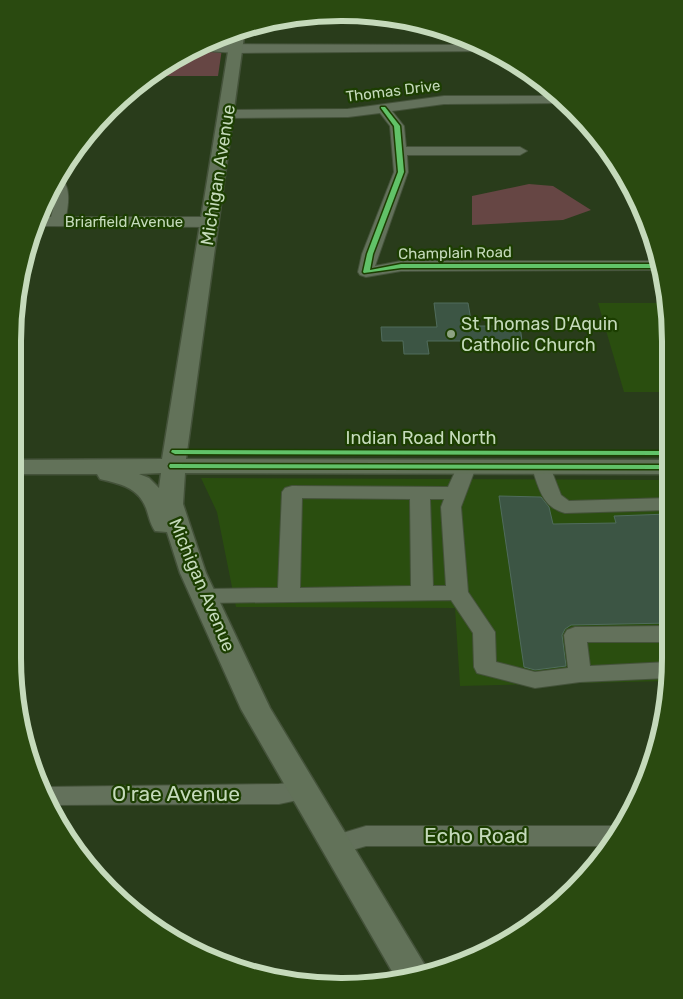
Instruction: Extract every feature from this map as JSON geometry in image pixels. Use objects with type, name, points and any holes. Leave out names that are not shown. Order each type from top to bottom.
[{"type":"main road","name":"Michigan Avenue","points":[[238,39],[174,459],[170,504],[188,563],[256,708],[410,970]]},
{"type":"main road","name":"Indian Road North","points":[[21,462],[662,453]]},
{"type":"main road","name":"Indian Road North","points":[[174,459],[466,467],[662,467]]},
{"type":"main road","points":[[21,462],[118,475],[145,486],[159,506],[170,540],[179,554],[188,563]]},
{"type":"street","points":[[214,48],[471,49]]},
{"type":"street","name":"Thomas Drive","points":[[227,114],[329,115],[444,100],[552,100]]},
{"type":"street","name":"Champlain Road","points":[[383,108],[397,126],[400,177],[370,254],[366,272],[401,266],[653,266]]},
{"type":"street","points":[[399,151],[520,151]]},
{"type":"street","points":[[57,222],[62,202],[59,190]]},
{"type":"street","name":"Briarfield Avenue","points":[[45,222],[211,222]]},
{"type":"street","points":[[466,467],[451,507],[457,593],[484,632],[485,667],[535,680],[580,674],[661,670]]},
{"type":"street","points":[[542,468],[552,498],[565,507],[662,504]]},
{"type":"street","points":[[289,595],[292,492],[456,493]]},
{"type":"street","points":[[420,493],[422,593]]},
{"type":"street","points":[[204,596],[457,593]]},
{"type":"street","points":[[580,674],[575,635],[662,634]]},
{"type":"street","name":"O'rae Avenue","points":[[52,795],[279,794],[303,790]]},
{"type":"street","name":"Echo Road","points":[[335,844],[366,836],[607,836]]},
{"type":"shaded area","points":[[223,45],[218,76],[163,76],[200,54]]},
{"type":"shaded area","points":[[529,184],[553,186],[591,210],[563,220],[472,225],[472,196]]},
{"type":"shaded area","points":[[598,303],[659,303],[662,342],[662,392],[624,392]]},
{"type":"shaded area","points":[[201,478],[662,480],[661,681],[460,686],[455,608],[236,607],[217,512]]},
{"type":"building","name":"St Thomas D'Aquin Catholic Church","points":[[434,303],[468,303],[472,326],[520,326],[522,341],[427,341],[429,354],[404,354],[403,341],[382,341],[381,327],[437,327]]},
{"type":"building","points":[[499,496],[541,497],[549,507],[553,524],[616,523],[614,516],[662,514],[662,623],[571,625],[565,629],[562,635],[566,666],[535,670],[524,667]]},
{"type":"cycle path","points":[[383,108],[397,126],[401,172],[370,254],[366,272],[401,266],[653,266]]},
{"type":"cycle path","points":[[175,452],[662,453]]},
{"type":"cycle path","points":[[173,466],[662,467]]},
{"type":"place","name":"St Thomas D'Aquin Catholic Church","points":[[451,334]]}]
